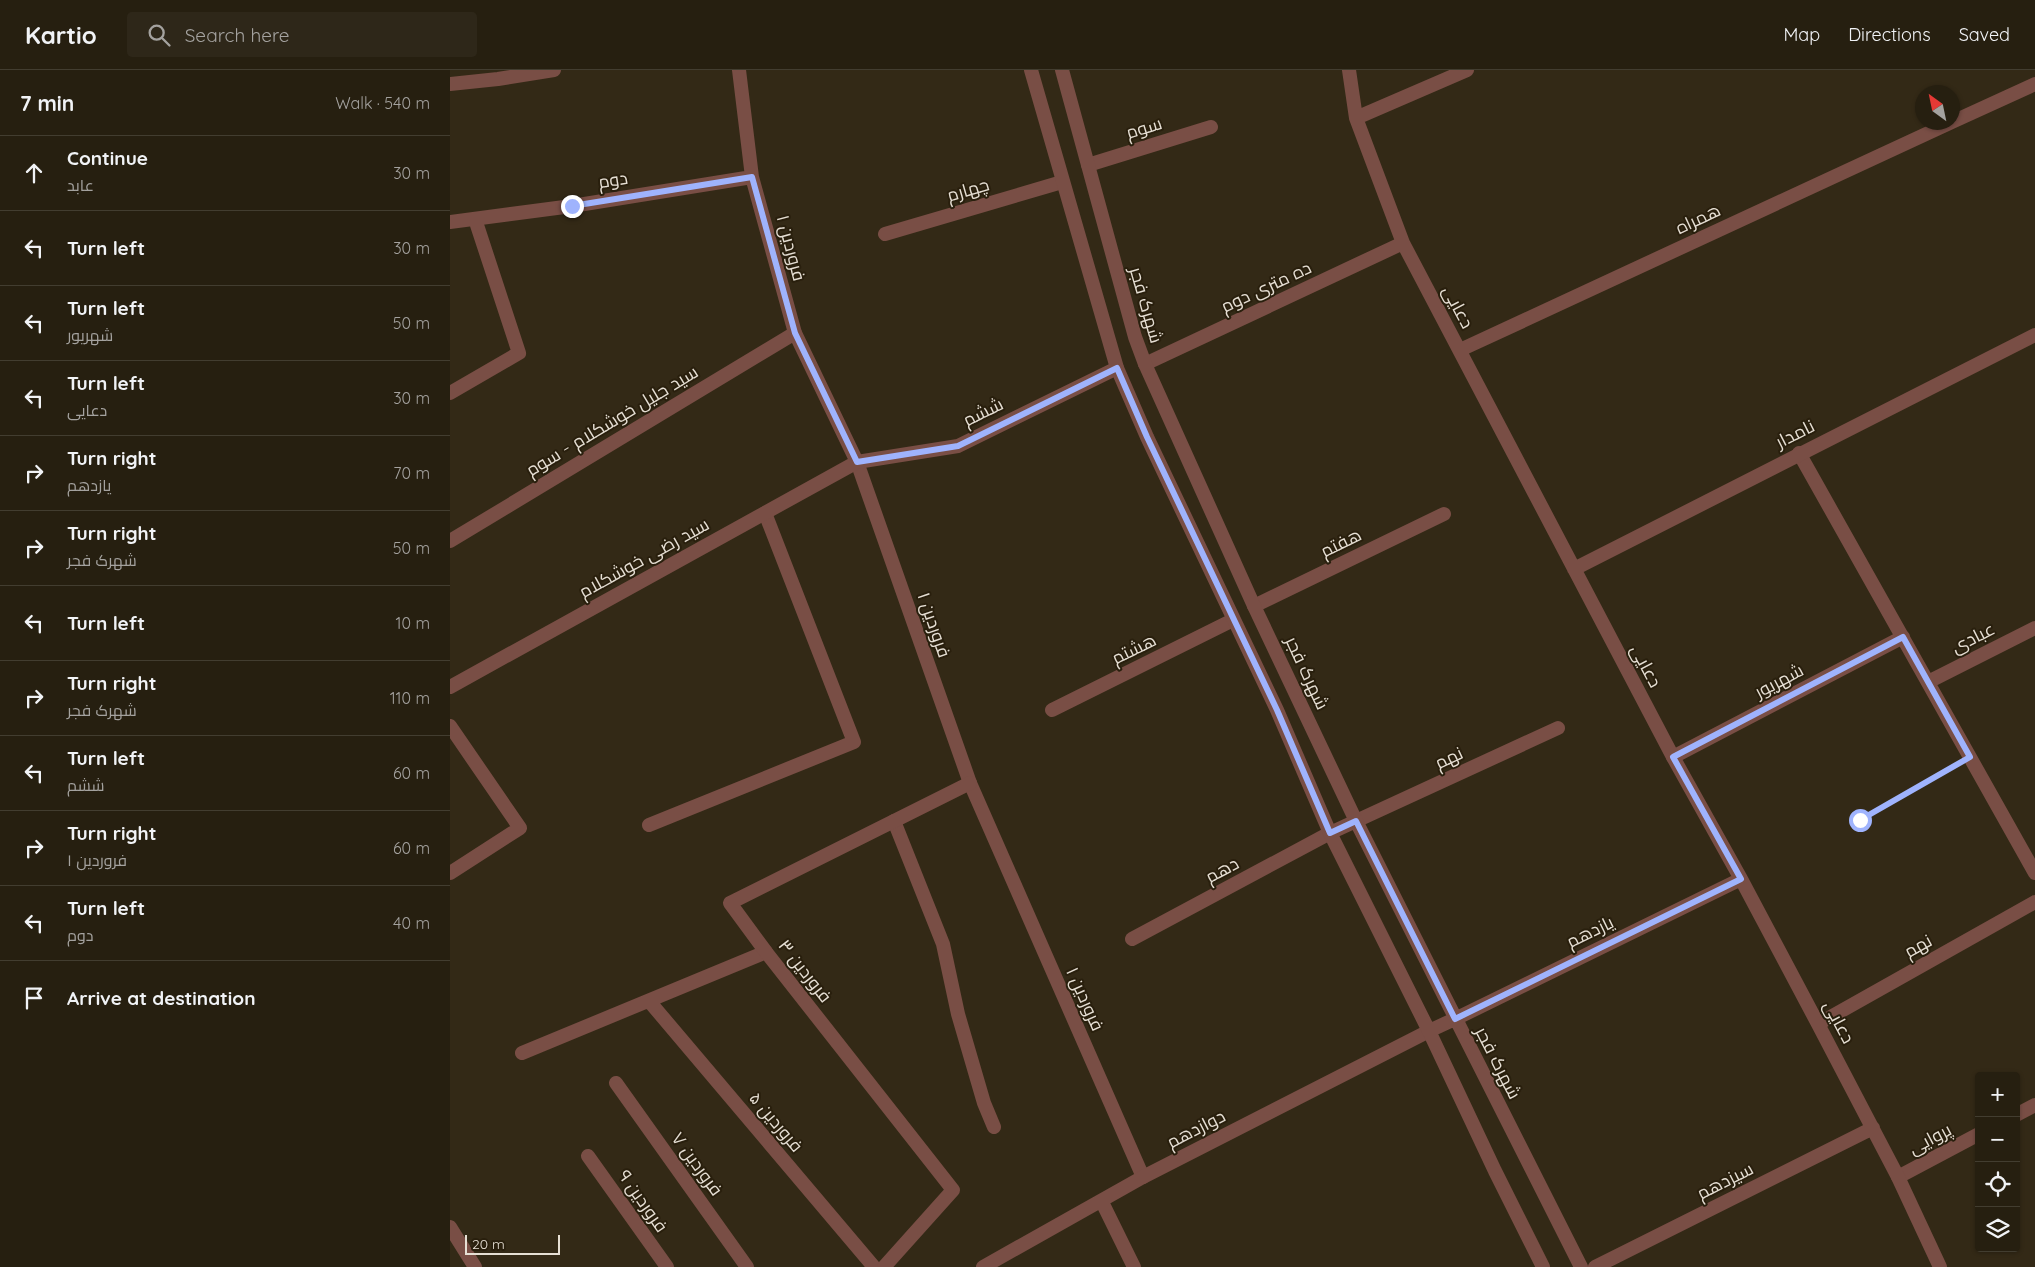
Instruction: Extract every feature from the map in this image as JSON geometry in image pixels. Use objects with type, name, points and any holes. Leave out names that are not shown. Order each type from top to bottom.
[{"type":"street","points":[[450,84],[554,70]]},
{"type":"street","name":"فروردین ۱","points":[[739,70],[752,177],[795,333],[857,462],[970,783],[1143,1177]]},
{"type":"street","points":[[1031,70],[1117,368],[1147,437],[1277,710],[1330,833],[1543,1267]]},
{"type":"street","name":"شهرک فجر","points":[[1062,70],[1135,337],[1145,364],[1254,606],[1356,821],[1581,1267]]},
{"type":"street","name":"دعایی","points":[[1348,70],[1356,118],[1402,242],[1673,757],[1741,879],[1873,1128],[1940,1267]]},
{"type":"street","points":[[1356,118],[1467,70]]},
{"type":"street","name":"همراه","points":[[1960,118],[2035,84]]},
{"type":"street","name":"سوم","points":[[1088,165],[1211,127]]},
{"type":"street","name":"همراه","points":[[1460,350],[1935,130]]},
{"type":"street","name":"دوم","points":[[450,222],[752,177]]},
{"type":"street","name":"چهارم","points":[[885,234],[1062,182]]},
{"type":"street","points":[[450,392],[519,353],[475,219]]},
{"type":"street","name":"ده متری دوم","points":[[1145,364],[1402,242]]},
{"type":"street","name":"سید جلیل خوشکلام - سوم","points":[[450,541],[795,333]]},
{"type":"street","name":"نامدار","points":[[1574,569],[1799,453],[2035,335]]},
{"type":"street","name":"ششم","points":[[857,462],[958,446],[1117,368]]},
{"type":"street","points":[[1799,453],[2035,873]]},
{"type":"street","name":"سید رضی خوشکلام","points":[[450,687],[857,462]]},
{"type":"street","points":[[649,825],[854,742],[765,513]]},
{"type":"street","name":"هفتم","points":[[1254,606],[1444,514]]},
{"type":"street","name":"هشتم","points":[[1052,710],[1234,620]]},
{"type":"street","name":"عبادی","points":[[1928,682],[2035,628]]},
{"type":"street","name":"شهریور","points":[[1673,757],[1903,637]]},
{"type":"street","points":[[450,726],[520,828],[450,873]]},
{"type":"street","name":"نهم","points":[[1330,833],[1558,728]]},
{"type":"street","name":"فروردین ۳","points":[[884,1267],[953,1190],[766,952],[730,903],[970,783]]},
{"type":"street","points":[[894,821],[942,944],[958,1014],[984,1103],[994,1127]]},
{"type":"street","name":"دهم","points":[[1132,939],[1330,833]]},
{"type":"street","name":"یازدهم","points":[[1429,1032],[1741,879]]},
{"type":"street","name":"نهم","points":[[1818,1024],[2035,902]]},
{"type":"street","points":[[522,1053],[766,952]]},
{"type":"street","name":"فروردین ۵","points":[[650,1001],[874,1267]]},
{"type":"street","name":"دوازدهم","points":[[983,1267],[1102,1202],[1143,1177],[1429,1032]]},
{"type":"street","name":"فروردین ۷","points":[[616,1083],[747,1267]]},
{"type":"street","points":[[2020,1112],[2035,1105]]},
{"type":"street","name":"سیزدهم","points":[[1595,1267],[1873,1128]]},
{"type":"street","name":"پروایی","points":[[1898,1177],[1975,1136]]},
{"type":"street","name":"فروردین ۹","points":[[588,1156],[667,1267]]},
{"type":"street","points":[[1102,1202],[1134,1267]]},
{"type":"street","points":[[450,1227],[475,1267]]},
{"type":"path","points":[[1860,820],[1970,757]]},
{"type":"route","points":[[572,206],[752,177],[795,333],[857,462],[958,446],[1117,368],[1147,437],[1277,710],[1330,833],[1356,821],[1455,1019],[1741,879],[1673,757],[1903,637],[1970,757],[1860,820]]}]
